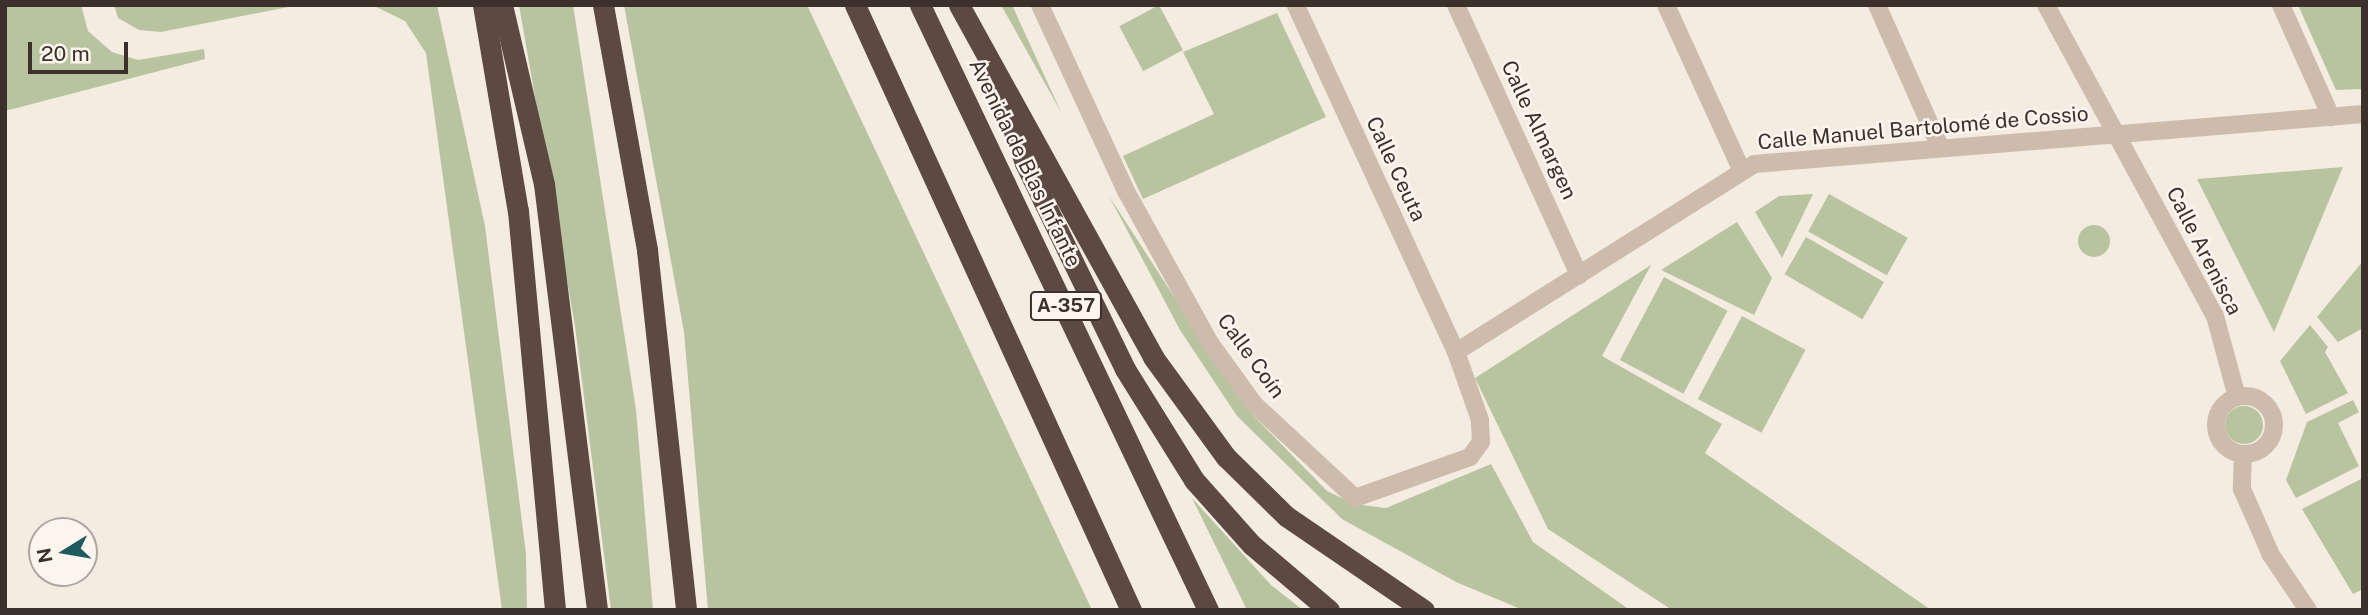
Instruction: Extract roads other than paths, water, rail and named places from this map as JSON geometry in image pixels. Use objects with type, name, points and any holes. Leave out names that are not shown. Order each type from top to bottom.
[{"type":"highway","points":[[483,5],[518,211],[555,610]]},
{"type":"highway","points":[[502,5],[544,184],[597,610]]},
{"type":"highway","points":[[603,5],[647,250],[686,610]]},
{"type":"highway","name":"A-357","points":[[855,5],[1131,610]]},
{"type":"highway","name":"Avenida de Blas Infante","points":[[920,5],[1208,610]]},
{"type":"highway","points":[[959,5],[992,68],[1039,141],[1153,357],[1226,457],[1286,516],[1424,610]]},
{"type":"highway","points":[[992,68],[1025,163],[1119,357],[1187,469],[1252,545],[1329,610]]},
{"type":"street","name":"Calle Coín","points":[[1040,5],[1126,191],[1210,343],[1254,404],[1348,495],[1354,498],[1470,457],[1481,442],[1480,420],[1456,352]]},
{"type":"street","name":"Calle Ceuta","points":[[1296,5],[1456,352]]},
{"type":"street","name":"Calle Almargen","points":[[1456,5],[1579,275]]},
{"type":"street","points":[[1666,5],[1742,172]]},
{"type":"street","points":[[1877,5],[1940,146]]},
{"type":"street","name":"Calle Arenisca","points":[[2046,5],[2215,316],[2237,397]]},
{"type":"street","points":[[2281,5],[2331,117]]},
{"type":"street","name":"Calle Manuel Bartolomé de Cossio","points":[[1456,352],[1754,164],[1940,146],[2363,114]]},
{"type":"street","points":[[2237,397],[2264,403],[2274,421],[2269,440],[2243,454],[2227,448],[2216,427],[2223,406],[2237,397]]},
{"type":"street","points":[[2243,454],[2242,489],[2271,555],[2308,610]]}]
